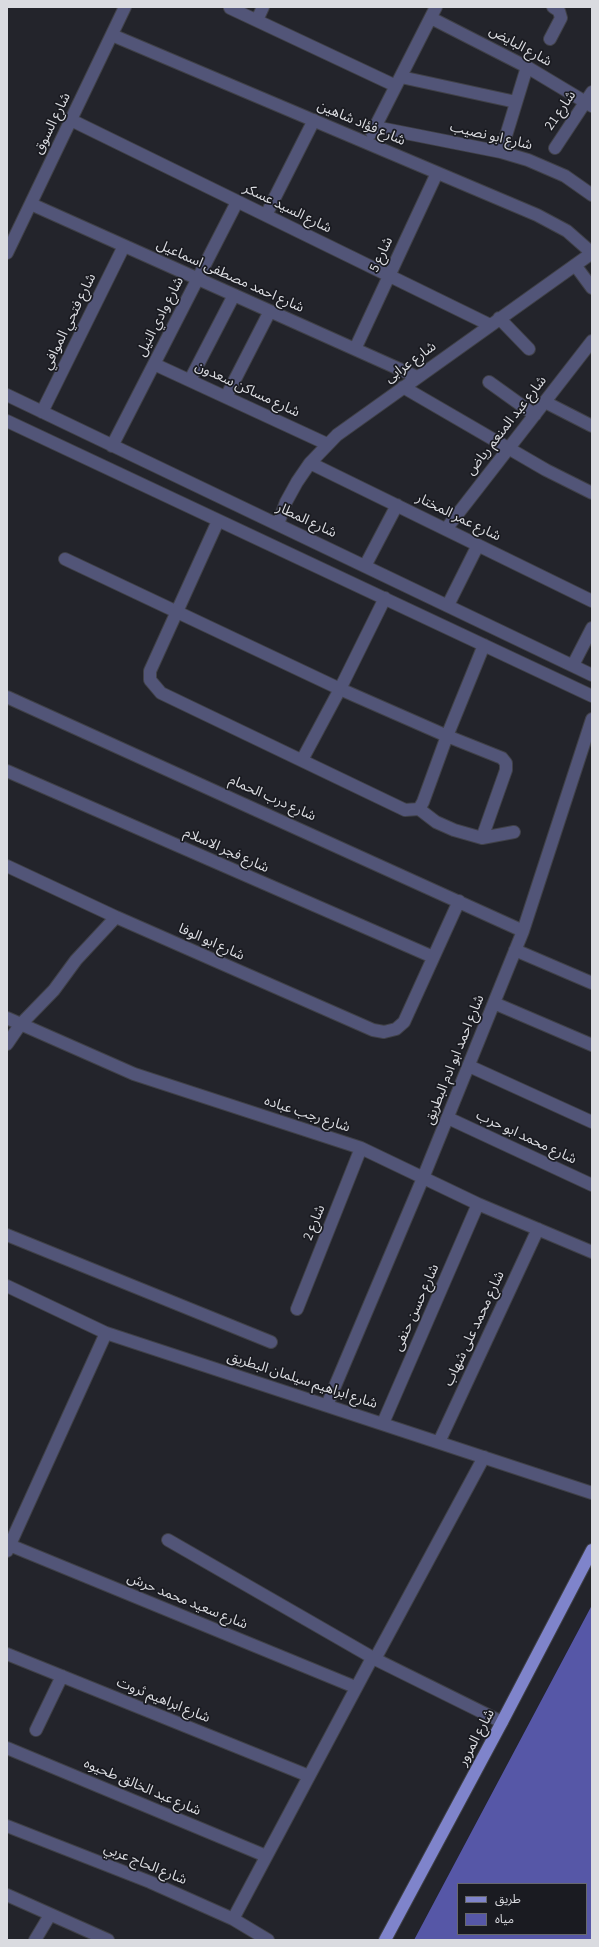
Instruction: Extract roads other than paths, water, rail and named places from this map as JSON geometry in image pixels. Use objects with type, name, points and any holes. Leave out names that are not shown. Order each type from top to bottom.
[{"type":"main road","name":"شارع المرور","points":[[385,1940],[592,1550]]},
{"type":"street","name":"شارع السوق","points":[[7,253],[125,7]]},
{"type":"street","points":[[257,20],[263,7]]},
{"type":"street","points":[[550,39],[561,18],[559,11],[553,7]]},
{"type":"street","points":[[230,8],[398,82],[516,102]]},
{"type":"street","points":[[367,143],[434,12]]},
{"type":"street","name":"شارع البايض","points":[[434,12],[527,67],[590,100]]},
{"type":"street","name":"شارع فؤاد شاهين","points":[[112,34],[552,223],[566,231],[592,253]]},
{"type":"street","points":[[501,152],[527,67]]},
{"type":"street","name":"شارع 21","points":[[555,148],[590,100]]},
{"type":"street","name":"شارع السيد عسكر","points":[[71,120],[389,276],[494,322]]},
{"type":"street","points":[[266,216],[314,120]]},
{"type":"street","name":"شارع ابو نصيب","points":[[375,127],[501,152],[547,167],[590,188]]},
{"type":"street","name":"شارع 5","points":[[355,349],[436,172]]},
{"type":"street","name":"شارع وادي النيل","points":[[112,446],[237,202]]},
{"type":"street","name":"شارع احمد مصطفى اسماعيل","points":[[31,204],[417,377]]},
{"type":"street","name":"شارع فتحي الموافي","points":[[42,412],[124,246]]},
{"type":"street","name":"شارع عرابى","points":[[278,524],[286,502],[310,463],[327,444],[347,426],[592,253]]},
{"type":"street","points":[[575,265],[592,288]]},
{"type":"street","points":[[190,380],[234,295]]},
{"type":"street","points":[[226,397],[270,311]]},
{"type":"street","points":[[494,322],[529,349]]},
{"type":"street","name":"شارع عبد المنعم رياض","points":[[446,529],[592,341]]},
{"type":"street","name":"شارع مساكن سعدون","points":[[154,364],[327,444]]},
{"type":"street","points":[[489,382],[535,415]]},
{"type":"street","points":[[403,387],[546,470],[592,493]]},
{"type":"street","name":"شارع المطار","points":[[7,395],[592,674]]},
{"type":"street","points":[[545,402],[592,426]]},
{"type":"street","points":[[7,421],[592,696]]},
{"type":"street","name":"شارع عمر المختار","points":[[310,463],[592,601]]},
{"type":"street","points":[[365,566],[397,505]]},
{"type":"street","points":[[218,520],[150,671],[150,680],[154,687],[161,693],[405,810],[419,809],[436,822],[454,830],[482,838],[514,832]]},
{"type":"street","points":[[306,561],[314,541]]},
{"type":"street","points":[[448,605],[478,545]]},
{"type":"street","points":[[65,558],[340,689],[447,736],[502,758],[506,763],[506,770],[482,838]]},
{"type":"street","points":[[302,760],[340,689],[385,598]]},
{"type":"street","points":[[573,665],[592,628]]},
{"type":"street","points":[[419,809],[484,645]]},
{"type":"street","name":"شارع درب الحمام","points":[[7,697],[523,931]]},
{"type":"street","name":"شارع احمد ابو ادم البطريق","points":[[327,1406],[448,1118],[523,931],[592,719]]},
{"type":"street","name":"شارع فجر الاسلام","points":[[7,772],[433,957]]},
{"type":"street","name":"شارع ابو الوفا","points":[[7,866],[116,917],[373,1030],[384,1032],[396,1029],[404,1022],[433,957]]},
{"type":"street","points":[[433,957],[459,901]]},
{"type":"street","points":[[7,1044],[20,1025],[54,990],[76,960],[116,917]]},
{"type":"street","points":[[515,950],[592,983]]},
{"type":"street","points":[[494,1003],[592,1045]]},
{"type":"street","name":"شارع رجب عباده","points":[[7,1018],[134,1074],[361,1148],[478,1204],[592,1252]]},
{"type":"street","points":[[469,1066],[592,1122]]},
{"type":"street","name":"شارع محمد ابو حرب","points":[[448,1118],[592,1185]]},
{"type":"street","name":"شارع 2","points":[[297,1309],[361,1148]]},
{"type":"street","name":"شارع حسن حنفى","points":[[382,1423],[478,1204]]},
{"type":"street","name":"شارع محمد على شهاب","points":[[439,1442],[538,1229]]},
{"type":"street","points":[[7,1234],[270,1342]]},
{"type":"street","name":"شارع ابراهيم سيلمان البطريق","points":[[7,1286],[106,1333],[484,1456],[592,1493]]},
{"type":"street","points":[[8,1547],[106,1333]]},
{"type":"street","points":[[233,1919],[368,1663],[375,1659],[484,1456]]},
{"type":"street","points":[[168,1540],[375,1659],[502,1722]]},
{"type":"street","name":"شارع سعيد محمد حرش","points":[[8,1547],[355,1687]]},
{"type":"street","name":"شارع ابراهيم ثروت","points":[[7,1654],[309,1776]]},
{"type":"street","points":[[36,1730],[62,1676]]},
{"type":"street","name":"شارع عبد الخالق طحيوه","points":[[7,1748],[266,1856]]},
{"type":"street","name":"شارع الحاج عربي","points":[[7,1826],[150,1882],[233,1919],[268,1940]]},
{"type":"street","points":[[7,1896],[108,1940]]},
{"type":"street","points":[[35,1940],[50,1915]]},
{"type":"water","points":[[592,1605],[592,1940],[414,1940]]}]
